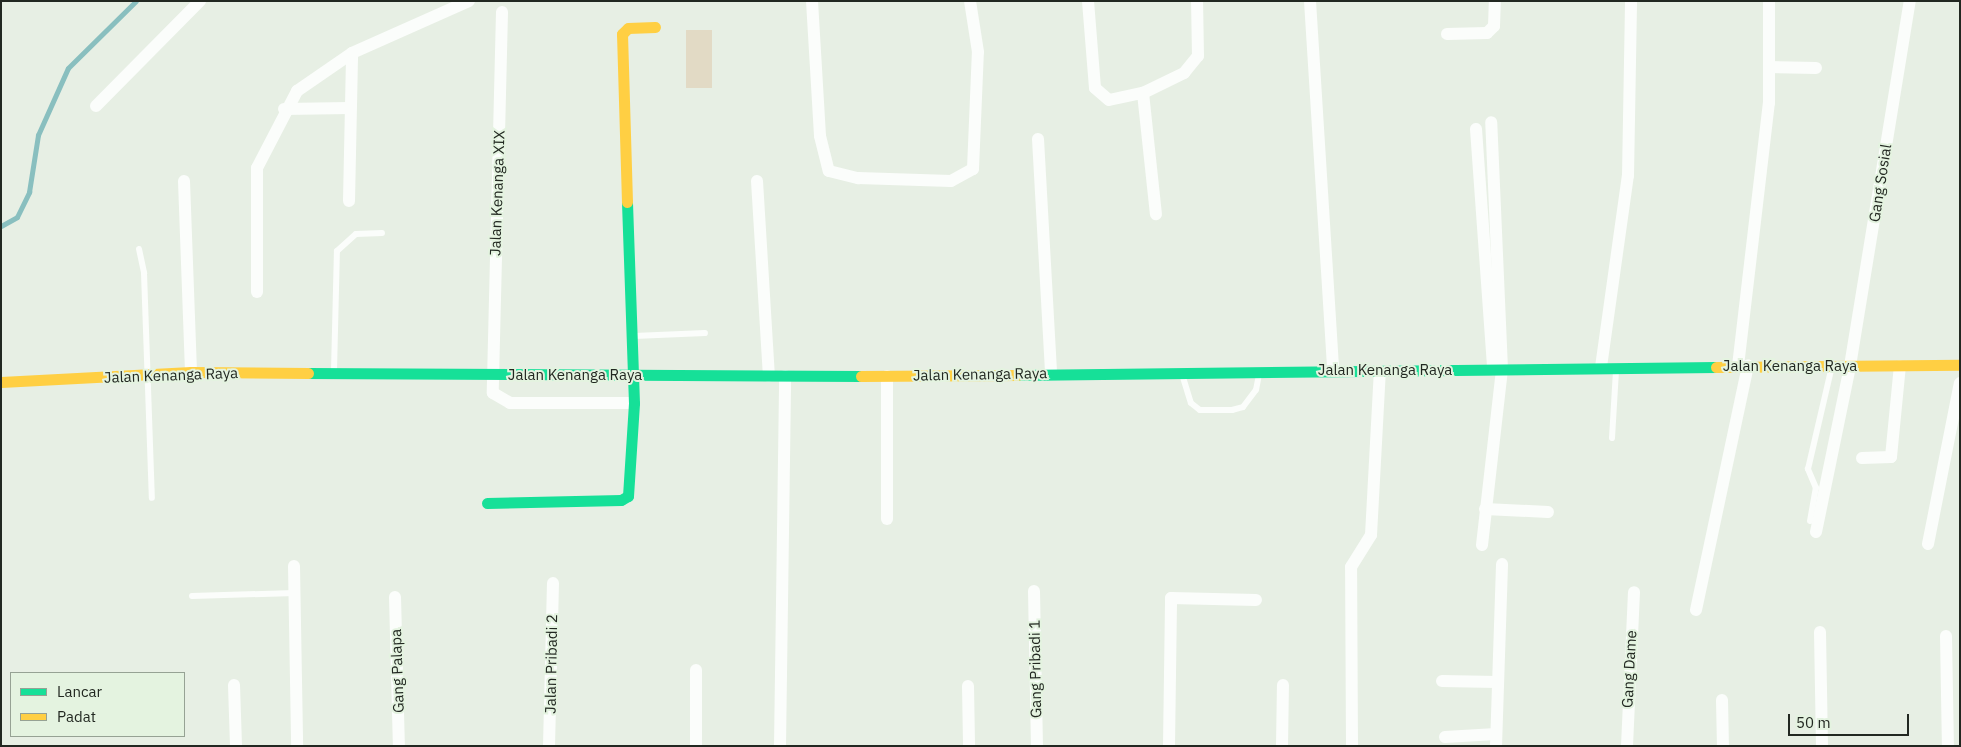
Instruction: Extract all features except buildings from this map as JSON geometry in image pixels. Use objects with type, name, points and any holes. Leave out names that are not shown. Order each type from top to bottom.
[{"type":"street","points":[[96,106],[200,1]]},
{"type":"street","points":[[257,292],[254,183],[284,109],[321,70],[352,53],[469,1]]},
{"type":"street","points":[[812,1],[820,136],[829,171],[858,178],[951,181],[973,169],[978,52],[970,1]]},
{"type":"street","points":[[1088,1],[1094,88],[1109,100],[1143,93],[1184,73],[1198,56],[1197,1]]},
{"type":"street","points":[[1310,1],[1333,370]]},
{"type":"street","points":[[1447,34],[1487,33],[1494,26],[1495,1]]},
{"type":"street","points":[[1601,368],[1628,176],[1631,1]]},
{"type":"street","points":[[1696,610],[1743,365],[1769,103],[1769,1]]},
{"type":"street","name":"Gang Sosial","points":[[1813,526],[1850,366],[1910,1]]},
{"type":"street","name":"Jalan Kenanga XIX","points":[[491,375],[502,12]]},
{"type":"street","points":[[487,503],[621,500],[628,496],[634,403],[622,34],[628,28],[655,27]]},
{"type":"street","points":[[350,201],[352,53]]},
{"type":"street","points":[[1769,68],[1816,68]]},
{"type":"street","points":[[1143,93],[1156,214]]},
{"type":"street","points":[[284,109],[350,108]]},
{"type":"street","points":[[1482,545],[1498,369],[1491,122]]},
{"type":"street","points":[[1476,129],[1498,369]]},
{"type":"street","points":[[1038,140],[1051,372]]},
{"type":"street","points":[[184,180],[191,372]]},
{"type":"street","points":[[757,180],[768,376]]},
{"type":"street","name":"Jalan Kenanga Raya","points":[[1,382],[191,372],[334,375],[887,376],[1051,372],[1182,373],[1333,370],[1380,372],[1743,365],[1960,365]]},
{"type":"street","points":[[1862,458],[1890,457],[1900,366]]},
{"type":"street","points":[[1352,746],[1351,567],[1371,535],[1380,372]]},
{"type":"street","points":[[491,375],[493,393],[510,403],[634,403]]},
{"type":"street","points":[[780,746],[785,376]]},
{"type":"street","points":[[887,376],[887,519]]},
{"type":"street","points":[[1928,544],[1960,383]]},
{"type":"street","points":[[1485,509],[1548,512]]},
{"type":"street","points":[[1445,737],[1496,740],[1502,564]]},
{"type":"street","points":[[294,566],[297,746]]},
{"type":"street","name":"Jalan Pribadi 2","points":[[549,746],[553,583]]},
{"type":"street","name":"Gang Pribadi 1","points":[[1034,591],[1036,746]]},
{"type":"street","name":"Gang Dame","points":[[1627,746],[1634,592]]},
{"type":"street","name":"Gang Palapa","points":[[394,597],[399,746]]},
{"type":"street","points":[[1169,746],[1171,598],[1256,600]]},
{"type":"street","points":[[1820,632],[1822,746]]},
{"type":"street","points":[[1946,636],[1948,746]]},
{"type":"street","points":[[696,670],[696,746]]},
{"type":"street","points":[[1442,681],[1497,682]]},
{"type":"street","points":[[234,685],[236,746]]},
{"type":"street","points":[[1282,746],[1283,685]]},
{"type":"street","points":[[968,686],[969,746]]},
{"type":"street","points":[[1722,700],[1723,746]]},
{"type":"lane","points":[[334,375],[337,251],[356,234],[382,233]]},
{"type":"lane","points":[[139,249],[144,273],[146,374],[152,498]]},
{"type":"lane","points":[[631,336],[705,332]]},
{"type":"lane","points":[[1813,526],[1816,488],[1808,469],[1832,366]]},
{"type":"lane","points":[[1612,438],[1616,367]]},
{"type":"lane","points":[[1182,373],[1191,403],[1200,410],[1232,410],[1243,407],[1256,390],[1259,372]]},
{"type":"lane","points":[[192,596],[295,593]]},
{"type":"shaded area","points":[[686,30],[712,30],[712,88],[686,88]]},
{"type":"waterway","points":[[1,226],[17,217],[29,192],[38,135],[68,68],[136,1]]},
{"type":"traffic: fast","points":[[487,503],[621,500],[628,496],[634,403],[627,202]]},
{"type":"traffic: fast","points":[[1018,375],[1716,367]]},
{"type":"traffic: fast","points":[[308,373],[861,376]]},
{"type":"traffic: slow","points":[[627,202],[622,34],[628,28],[655,27]]},
{"type":"traffic: slow","points":[[1716,367],[1960,365]]},
{"type":"traffic: slow","points":[[1,382],[191,372],[308,373]]},
{"type":"traffic: slow","points":[[861,376],[1018,375]]}]
